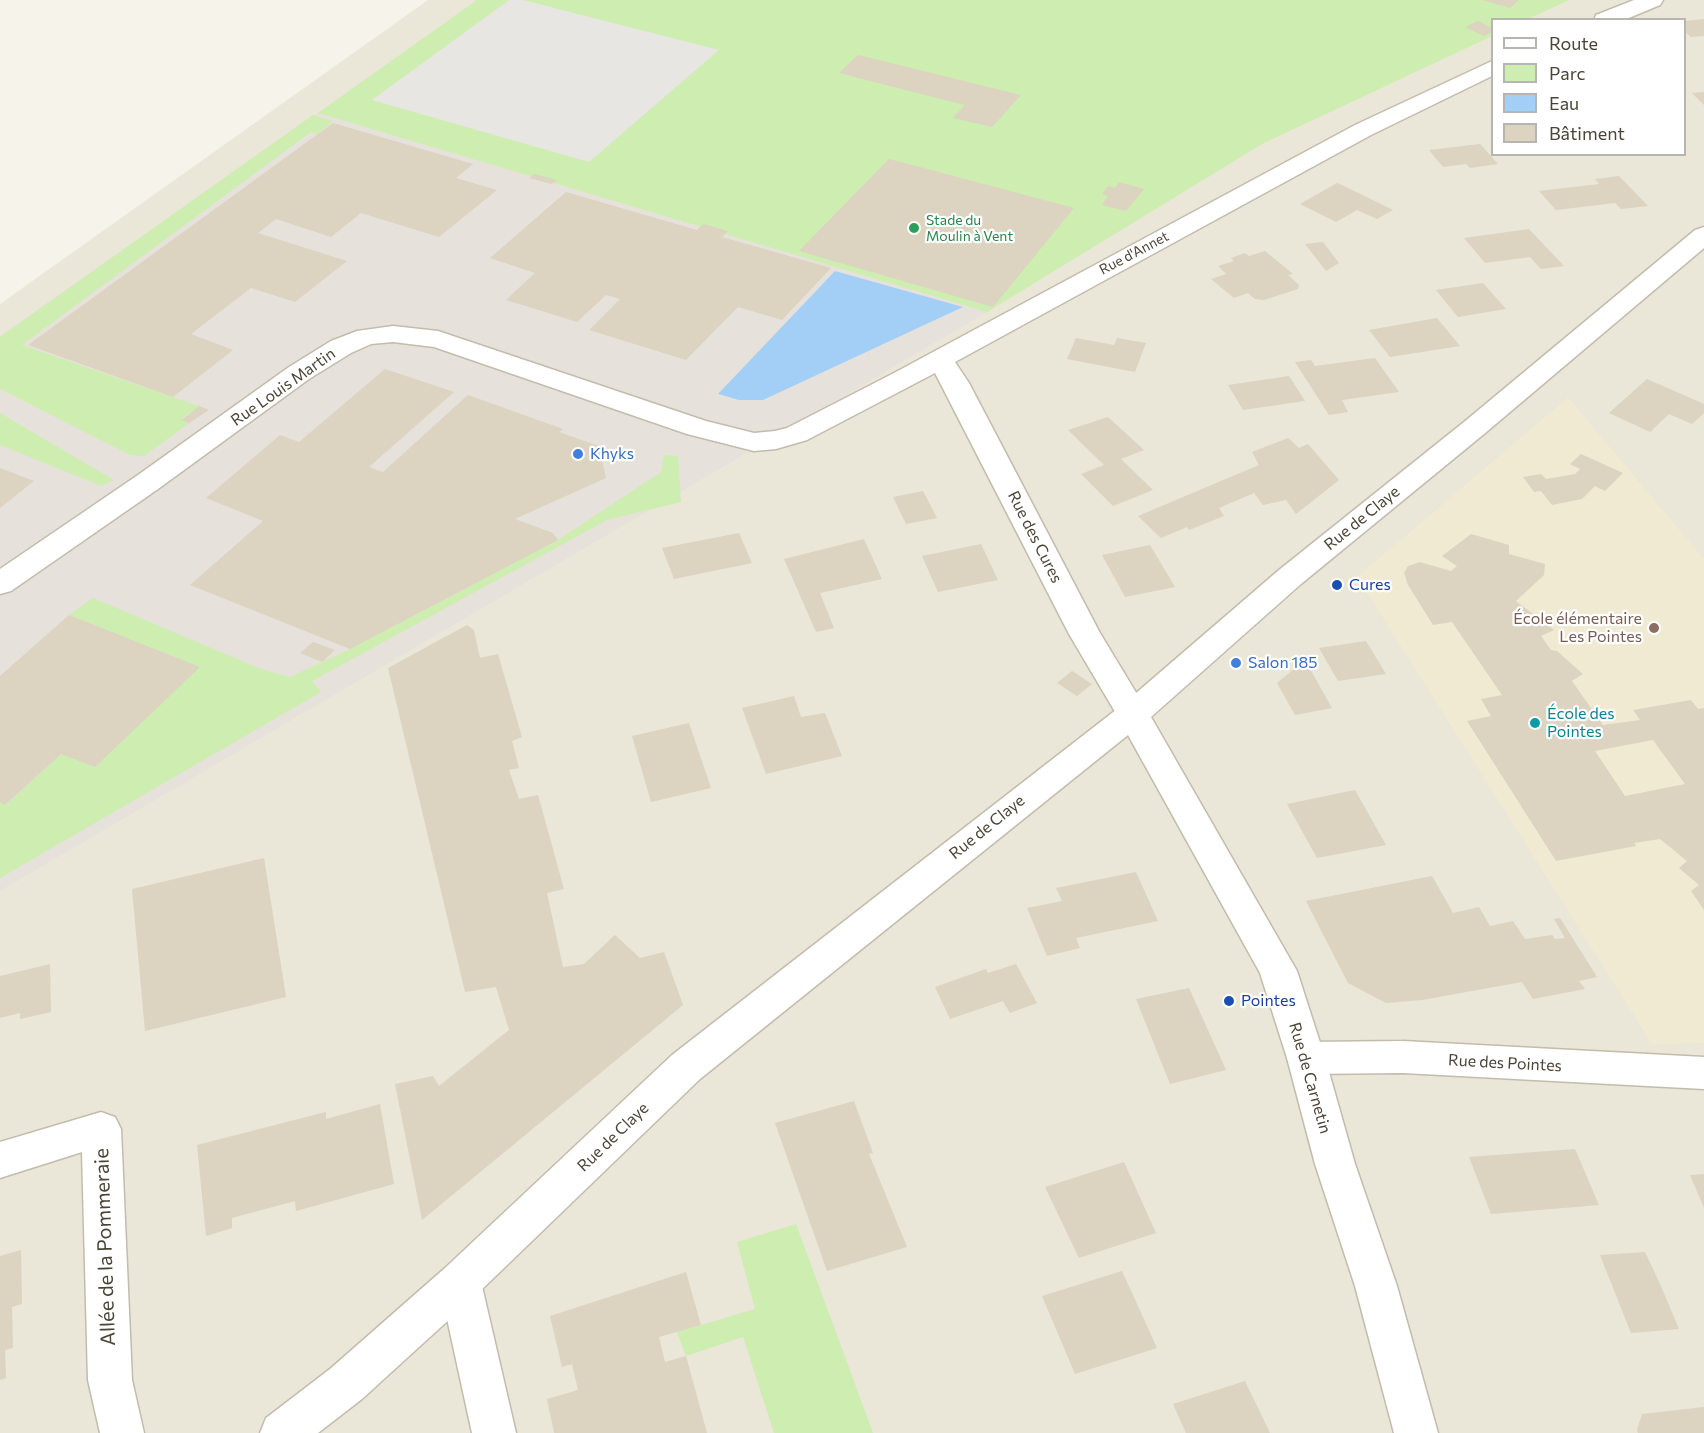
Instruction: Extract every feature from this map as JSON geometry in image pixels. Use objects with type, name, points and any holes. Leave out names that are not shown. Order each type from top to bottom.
[{"type":"street","points":[[1609,18],[1652,0]]},
{"type":"street","name":"Rue d'Annet","points":[[776,440],[797,434],[1363,130],[1491,68]]},
{"type":"street","name":"Rue de Claye","points":[[282,1433],[346,1384],[460,1282],[686,1067],[1133,714],[1290,577],[1474,428],[1704,235]]},
{"type":"street","name":"Rue Louis Martin","points":[[0,584],[148,482],[299,373],[341,347],[366,338],[393,334],[438,339],[697,428],[754,442],[776,440]]},
{"type":"street","name":"Rue des Cures","points":[[939,359],[955,383],[1085,633],[1133,714]]},
{"type":"street","name":"Rue de Carnetin","points":[[1133,714],[1278,970],[1306,1058],[1335,1164],[1376,1286],[1416,1433]]},
{"type":"street","name":"Rue des Pointes","points":[[1306,1058],[1403,1057],[1704,1073]]},
{"type":"street","name":"Allée de la Pommeraie","points":[[0,1160],[101,1129],[110,1380],[122,1433]]},
{"type":"street","points":[[460,1282],[494,1433]]},
{"type":"shaded area","points":[[428,0],[1704,0],[1704,1433],[0,1433],[0,304]]},
{"type":"shaded area","points":[[509,0],[523,0],[719,50],[589,162],[372,100]]},
{"type":"shaded area","points":[[318,113],[987,312],[0,891],[0,336]]},
{"type":"shaded area","points":[[1568,397],[1704,559],[1704,1043],[1652,1044],[1357,577]]},
{"type":"green space","name":"Stade du Moulin à Vent","points":[[477,0],[1569,0],[1530,18],[1491,18],[1491,36],[1262,144],[987,312],[318,113]]},
{"type":"green space","points":[[313,115],[333,121],[317,134],[311,132],[22,345],[199,406],[182,419],[189,423],[144,456],[130,455],[0,389],[0,337]]},
{"type":"green space","points":[[0,413],[114,480],[101,486],[0,445]]},
{"type":"green space","points":[[664,455],[678,456],[681,502],[607,520],[312,681],[321,692],[0,878],[0,802],[6,805],[61,754],[95,767],[199,667],[69,615],[93,598],[261,669],[290,677],[350,649],[558,540],[661,472]]},
{"type":"green space","points":[[796,1224],[873,1433],[774,1433],[743,1337],[686,1356],[677,1332],[755,1309],[737,1242]]},
{"type":"water","points":[[835,271],[963,307],[763,400],[739,400],[718,394]]},
{"type":"building","points":[[1482,0],[1519,0],[1510,8]]},
{"type":"building","points":[[1704,19],[1704,36],[1691,37],[1686,33],[1686,21]]},
{"type":"building","points":[[1478,21],[1491,28],[1491,32],[1484,36],[1465,27]]},
{"type":"building","points":[[858,55],[1021,95],[992,127],[953,118],[965,105],[839,73]]},
{"type":"building","points":[[1704,92],[1704,105],[1692,93]]},
{"type":"building","points":[[333,123],[473,164],[456,178],[497,190],[439,237],[361,213],[331,237],[276,219],[258,233],[347,261],[295,302],[251,288],[191,334],[233,350],[173,397],[28,345]]},
{"type":"building","points":[[1480,144],[1498,164],[1470,168],[1466,164],[1443,167],[1429,150]]},
{"type":"building","points":[[889,159],[1074,208],[993,307],[799,251]]},
{"type":"building","points":[[535,174],[557,180],[551,184],[529,178]]},
{"type":"building","points":[[1619,176],[1648,206],[1621,209],[1615,203],[1556,210],[1539,191],[1599,184],[1595,179]]},
{"type":"building","points":[[1119,182],[1144,189],[1126,211],[1102,205],[1108,196],[1102,194],[1108,186],[1115,188]]},
{"type":"building","points":[[1337,183],[1393,210],[1377,219],[1357,210],[1336,222],[1300,204]]},
{"type":"building","points":[[566,192],[697,230],[703,224],[728,231],[722,237],[831,268],[782,320],[738,307],[686,360],[589,330],[620,299],[606,295],[577,322],[506,300],[535,273],[490,258]]},
{"type":"building","points":[[1529,229],[1564,266],[1541,269],[1530,257],[1485,263],[1464,238]]},
{"type":"building","points":[[1323,242],[1339,263],[1326,271],[1305,244]]},
{"type":"building","points":[[1265,251],[1293,274],[1288,275],[1299,285],[1298,289],[1264,300],[1255,299],[1248,293],[1234,298],[1211,279],[1226,274],[1218,266],[1234,261],[1231,258],[1245,253],[1249,256]]},
{"type":"building","points":[[1483,283],[1506,309],[1458,317],[1436,290]]},
{"type":"building","points":[[1437,318],[1460,346],[1390,357],[1369,330]]},
{"type":"building","points":[[1076,338],[1114,345],[1117,338],[1146,343],[1135,372],[1067,359]]},
{"type":"building","points":[[1375,358],[1399,392],[1342,400],[1348,412],[1329,415],[1295,362],[1311,360],[1315,366]]},
{"type":"building","points":[[385,369],[454,392],[369,467],[383,472],[468,395],[563,429],[559,432],[610,450],[602,460],[606,478],[515,519],[553,533],[558,540],[350,649],[190,585],[263,521],[206,498],[280,435],[299,442]]},
{"type":"building","points":[[1289,376],[1305,401],[1243,410],[1228,385]]},
{"type":"building","points":[[1647,379],[1704,404],[1704,413],[1692,424],[1669,414],[1650,432],[1609,413]]},
{"type":"building","points":[[199,406],[209,410],[189,423],[182,420]]},
{"type":"building","points":[[1108,417],[1144,450],[1121,459],[1153,490],[1113,506],[1081,474],[1104,465],[1068,430]]},
{"type":"building","points":[[1288,438],[1299,448],[1308,444],[1339,480],[1296,514],[1286,500],[1263,505],[1254,493],[1219,508],[1224,516],[1189,530],[1187,527],[1161,538],[1138,516],[1259,465],[1252,452]]},
{"type":"building","points":[[1581,454],[1623,473],[1605,491],[1595,486],[1582,499],[1552,505],[1541,491],[1534,492],[1523,477],[1541,474],[1546,479],[1575,474],[1580,469],[1570,464]]},
{"type":"building","points":[[0,468],[34,481],[0,508]]},
{"type":"building","points":[[923,491],[937,518],[906,524],[893,497]]},
{"type":"building","points":[[739,533],[752,563],[674,579],[662,548]]},
{"type":"building","name":"École des Pointes","points":[[1471,534],[1509,545],[1509,554],[1545,564],[1544,575],[1516,601],[1554,630],[1541,636],[1551,650],[1557,651],[1583,674],[1572,681],[1603,725],[1640,720],[1633,710],[1691,700],[1698,709],[1704,708],[1704,910],[1691,891],[1699,885],[1679,868],[1687,861],[1660,839],[1634,843],[1636,846],[1556,861],[1467,721],[1491,716],[1481,699],[1502,695],[1452,622],[1433,625],[1408,585],[1404,573],[1408,566],[1420,562],[1451,571],[1457,566],[1442,556]],"holes":[[[1653,740],[1685,784],[1625,796],[1595,751]]]},
{"type":"building","points":[[864,539],[882,579],[820,593],[834,628],[816,632],[784,559]]},
{"type":"building","points":[[981,544],[998,580],[938,592],[922,556]]},
{"type":"building","points":[[1150,545],[1175,587],[1125,597],[1102,555]]},
{"type":"building","points":[[69,615],[200,667],[95,767],[61,754],[5,805],[0,802],[0,676]]},
{"type":"building","points":[[467,625],[474,630],[480,658],[498,654],[522,737],[512,741],[519,768],[509,770],[519,799],[538,795],[564,889],[547,893],[563,967],[584,964],[615,935],[640,958],[664,952],[683,1005],[422,1220],[395,1084],[433,1076],[439,1086],[509,1030],[496,987],[465,992],[388,668]]},
{"type":"building","points":[[1366,641],[1386,674],[1338,681],[1319,648]]},
{"type":"building","points":[[313,642],[335,650],[322,662],[300,653]]},
{"type":"building","points":[[1305,660],[1332,708],[1295,715],[1277,683]]},
{"type":"building","points":[[1072,671],[1092,684],[1077,696],[1057,683]]},
{"type":"building","points":[[794,696],[801,717],[825,713],[842,756],[766,774],[742,708]]},
{"type":"building","points":[[689,723],[711,788],[651,802],[632,736]]},
{"type":"building","points":[[1355,790],[1386,845],[1317,858],[1287,804]]},
{"type":"building","points":[[264,858],[286,997],[145,1031],[132,889]]},
{"type":"building","points":[[1136,872],[1158,921],[1076,938],[1080,948],[1047,956],[1027,908],[1062,901],[1056,888]]},
{"type":"building","points":[[1432,876],[1453,913],[1479,907],[1490,926],[1513,921],[1525,939],[1552,935],[1555,939],[1565,938],[1554,919],[1560,918],[1597,977],[1579,981],[1585,989],[1533,999],[1522,982],[1422,1000],[1386,1003],[1348,983],[1306,901]]},
{"type":"building","points":[[50,964],[51,1012],[20,1019],[20,1013],[0,1018],[0,976]]},
{"type":"building","points":[[1016,964],[1037,1003],[1010,1013],[1003,1001],[950,1019],[935,987],[986,969],[988,973]]},
{"type":"building","points":[[1189,988],[1226,1070],[1170,1084],[1136,999]]},
{"type":"building","points":[[854,1101],[873,1153],[869,1154],[907,1247],[827,1271],[775,1123]]},
{"type":"building","points":[[380,1104],[394,1184],[296,1211],[295,1201],[232,1218],[232,1228],[206,1236],[197,1145],[326,1112],[326,1119]]},
{"type":"building","points":[[1575,1149],[1599,1205],[1491,1214],[1469,1157]]},
{"type":"building","points":[[1124,1162],[1156,1233],[1079,1258],[1045,1187]]},
{"type":"building","points":[[1704,1174],[1704,1208],[1690,1175]]},
{"type":"building","points":[[21,1250],[22,1304],[12,1307],[13,1348],[5,1350],[6,1378],[0,1380],[0,1256]]},
{"type":"building","points":[[1645,1252],[1679,1329],[1631,1333],[1600,1255]]},
{"type":"building","points":[[1122,1271],[1157,1348],[1075,1374],[1042,1296]]},
{"type":"building","points":[[686,1272],[701,1325],[659,1337],[665,1362],[686,1356],[707,1433],[554,1433],[547,1399],[578,1390],[572,1364],[562,1367],[550,1316]]},
{"type":"building","points":[[1245,1381],[1270,1433],[1186,1433],[1173,1404]]},
{"type":"building","points":[[1704,1407],[1704,1433],[1638,1433],[1642,1414]]},
{"type":"place","name":"Stade du Moulin à Vent","points":[[914,228]]},
{"type":"place","name":"Khyks","points":[[578,454]]},
{"type":"place","name":"Cures","points":[[1337,585]]},
{"type":"place","name":"École élémentaire Les Pointes","points":[[1654,628]]},
{"type":"place","name":"Salon 185","points":[[1236,663]]},
{"type":"place","name":"École des Pointes","points":[[1535,723]]},
{"type":"place","name":"Pointes","points":[[1229,1001]]}]
